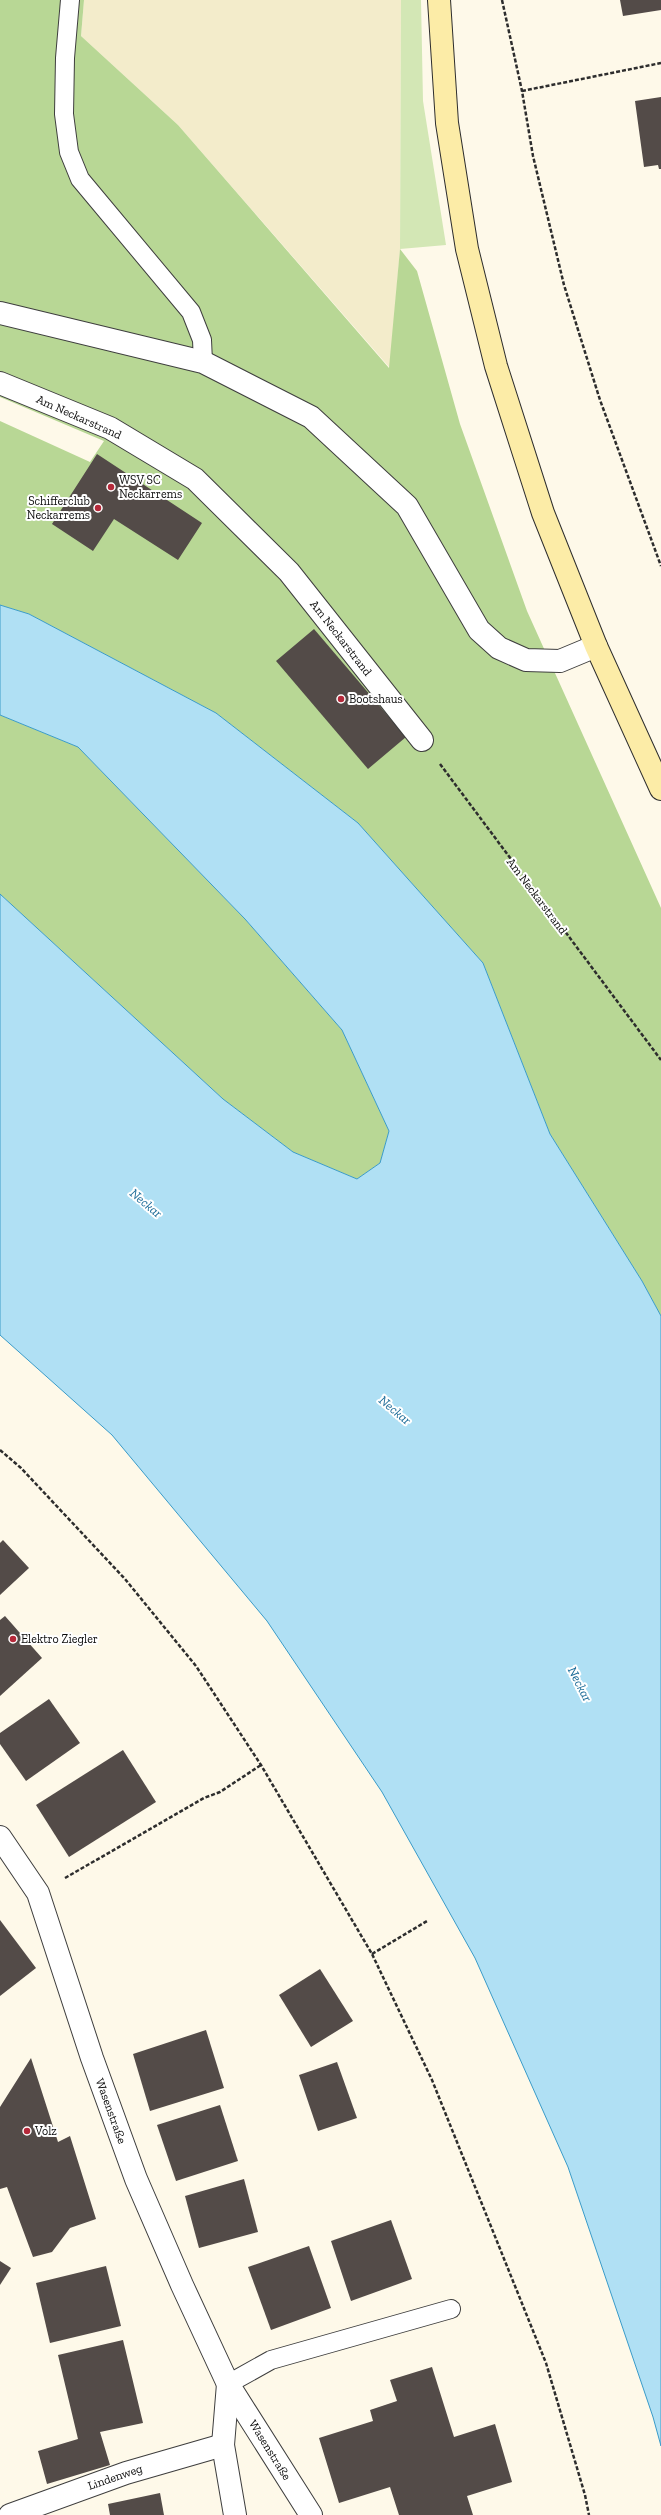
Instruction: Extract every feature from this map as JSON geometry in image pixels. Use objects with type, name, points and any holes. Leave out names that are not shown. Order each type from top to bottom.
[{"type":"main road","points":[[439,0],[447,123],[466,249],[496,366],[543,513],[596,646],[661,789]]},
{"type":"street","points":[[0,313],[203,362],[310,418],[407,506],[479,630],[498,648],[526,660],[560,661],[596,646]]},
{"type":"street","name":"Am Neckarstrand","points":[[0,383],[110,428],[195,479],[289,572],[422,740]]},
{"type":"street","name":"Wasenstraße","points":[[0,1836],[38,1893],[92,2058],[136,2179],[228,2384],[311,2515]]},
{"type":"street","name":"Wasenstraße","points":[[228,2384],[223,2445],[235,2515]]},
{"type":"street","name":"Lindenweg","points":[[10,2515],[126,2473],[223,2445]]},
{"type":"lane","points":[[70,0],[65,58],[64,114],[69,152],[80,179],[191,312],[202,340],[203,362]]},
{"type":"lane","points":[[228,2384],[271,2360],[451,2309]]},
{"type":"path","points":[[502,0],[522,91],[533,156],[564,285],[600,400],[661,566]]},
{"type":"path","points":[[522,91],[661,63]]},
{"type":"path","name":"Am Neckarstrand","points":[[422,740],[542,904],[661,1060]]},
{"type":"path","points":[[0,1450],[22,1468],[125,1579],[196,1666],[261,1764],[372,1954],[432,2080],[546,2363],[589,2515]]},
{"type":"path","points":[[38,1893],[204,1798],[220,1792],[261,1764]]},
{"type":"path","points":[[372,1954],[427,1921]]},
{"type":"shaded area","points":[[84,0],[401,0],[400,249],[390,368],[178,125],[81,36]]},
{"type":"green space","points":[[0,0],[84,0],[81,36],[178,125],[389,368],[400,249],[417,271],[460,424],[527,611],[661,908],[661,1316],[642,1281],[550,1134],[483,963],[358,823],[216,713],[29,614],[0,605],[0,421],[90,462],[104,441],[0,397]]},
{"type":"green space","points":[[401,0],[421,0],[423,101],[446,245],[400,249]]},
{"type":"green space","points":[[0,715],[78,747],[245,919],[342,1030],[389,1131],[380,1163],[357,1179],[293,1152],[223,1099],[0,894]]},
{"type":"water","name":"Neckar","points":[[0,605],[29,614],[216,713],[358,823],[483,963],[550,1134],[642,1281],[661,1316],[661,2446],[653,2417],[568,2167],[475,1958],[382,1792],[267,1621],[112,1435],[0,1335],[0,894],[223,1099],[293,1152],[357,1179],[380,1163],[389,1131],[342,1030],[245,919],[78,747],[0,715]]},
{"type":"building","points":[[620,0],[661,0],[661,10],[623,16]]},
{"type":"building","points":[[661,97],[661,169],[659,169],[658,165],[644,167],[635,101]]},
{"type":"building","name":"WSV SC Neckarrems","points":[[97,454],[202,523],[178,560],[114,519],[93,551],[52,524]]},
{"type":"building","name":"Bootshaus","points":[[314,629],[406,737],[368,769],[276,661]]},
{"type":"building","points":[[3,1540],[29,1568],[0,1595],[0,1543]]},
{"type":"building","name":"Elektro Ziegler","points":[[5,1616],[42,1658],[0,1696],[0,1620]]},
{"type":"building","points":[[49,1699],[80,1743],[26,1781],[0,1744],[0,1733]]},
{"type":"building","points":[[123,1750],[156,1802],[69,1857],[36,1805]]},
{"type":"building","points":[[0,1920],[36,1968],[0,1996]]},
{"type":"building","points":[[320,1969],[353,2021],[311,2047],[279,1995]]},
{"type":"building","points":[[206,2030],[224,2088],[150,2111],[133,2054]]},
{"type":"building","points":[[31,2058],[58,2142],[70,2136],[96,2219],[70,2228],[52,2252],[33,2257],[7,2187],[0,2189],[0,2107]]},
{"type":"building","points":[[337,2062],[357,2118],[318,2131],[299,2075]]},
{"type":"building","points":[[220,2105],[238,2161],[176,2181],[157,2125]]},
{"type":"building","points":[[244,2179],[258,2232],[199,2248],[185,2196]]},
{"type":"building","points":[[391,2220],[412,2279],[351,2301],[331,2241]]},
{"type":"building","points":[[309,2246],[331,2308],[271,2330],[248,2267]]},
{"type":"building","points":[[0,2261],[11,2268],[0,2285]]},
{"type":"building","points":[[106,2266],[121,2326],[50,2343],[36,2283]]},
{"type":"building","points":[[123,2340],[143,2423],[100,2432],[110,2465],[47,2484],[38,2451],[78,2439],[58,2355]]},
{"type":"building","points":[[432,2367],[454,2437],[495,2424],[512,2482],[467,2496],[473,2515],[399,2515],[390,2487],[339,2503],[319,2438],[373,2421],[370,2410],[397,2401],[390,2380]]},
{"type":"building","points":[[160,2493],[164,2515],[110,2515],[108,2504]]},
{"type":"place","name":"WSV SC Neckarrems","points":[[111,487]]},
{"type":"place","name":"Schifferclub Neckarrems","points":[[98,508]]},
{"type":"place","name":"Bootshaus","points":[[341,699]]},
{"type":"place","name":"Elektro Ziegler","points":[[13,1639]]},
{"type":"place","name":"Volz","points":[[27,2131]]}]
